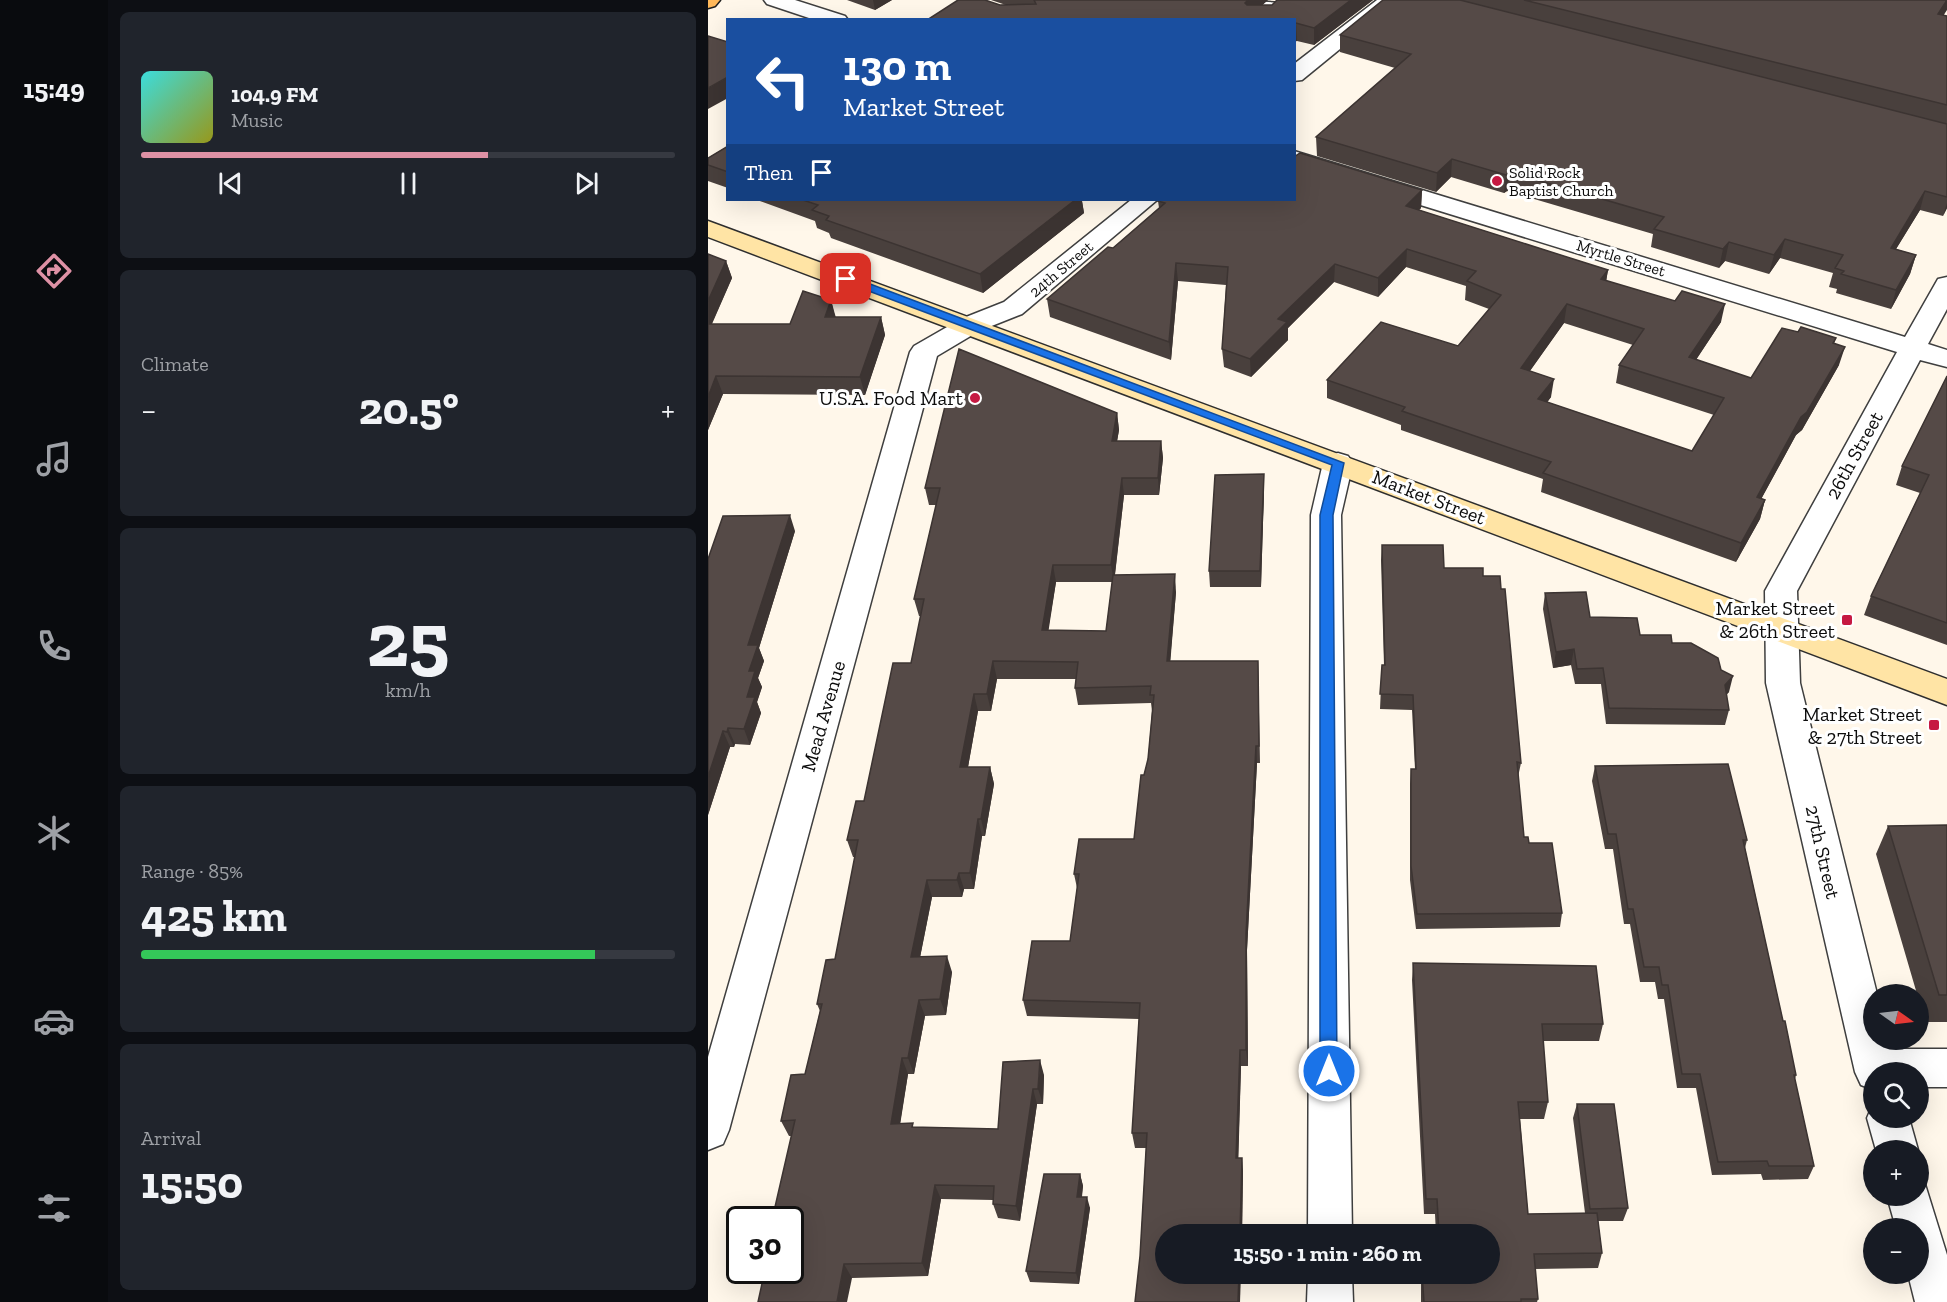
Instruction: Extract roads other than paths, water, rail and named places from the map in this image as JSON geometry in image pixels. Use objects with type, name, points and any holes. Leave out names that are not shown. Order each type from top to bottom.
[{"type":"main road","name":"Market Street","points":[[708,228],[1947,692]]},
{"type":"street","points":[[774,0],[832,18]]},
{"type":"street","points":[[1249,0],[1280,3]]},
{"type":"street","points":[[1296,73],[1390,0]]},
{"type":"street","points":[[1261,18],[1280,3]]},
{"type":"street","name":"Myrtle Street","points":[[1296,159],[1947,359]]},
{"type":"street","name":"24th Street","points":[[970,326],[1013,308],[1144,201]]},
{"type":"street","name":"26th Street","points":[[1782,630],[1781,591],[1947,285]]},
{"type":"street","name":"Mead Avenue","points":[[708,1130],[924,352],[970,326]]},
{"type":"street","points":[[1330,1224],[1326,526],[1338,463]]},
{"type":"street","name":"27th Street","points":[[1782,630],[1783,683],[1873,1062]]},
{"type":"street","points":[[1929,1068],[1947,1068]]},
{"type":"street","points":[[1929,1270],[1938,1302]]},
{"type":"street","points":[[1330,1284],[1330,1302]]},
{"type":"place","name":"Solid Rock Baptist Church","points":[[1497,181]]},
{"type":"place","name":"U.S.A. Food Mart","points":[[975,398]]},
{"type":"place","name":"Market Street & 26th Street","points":[[1847,620]]},
{"type":"place","name":"Market Street & 27th Street","points":[[1934,725]]}]
